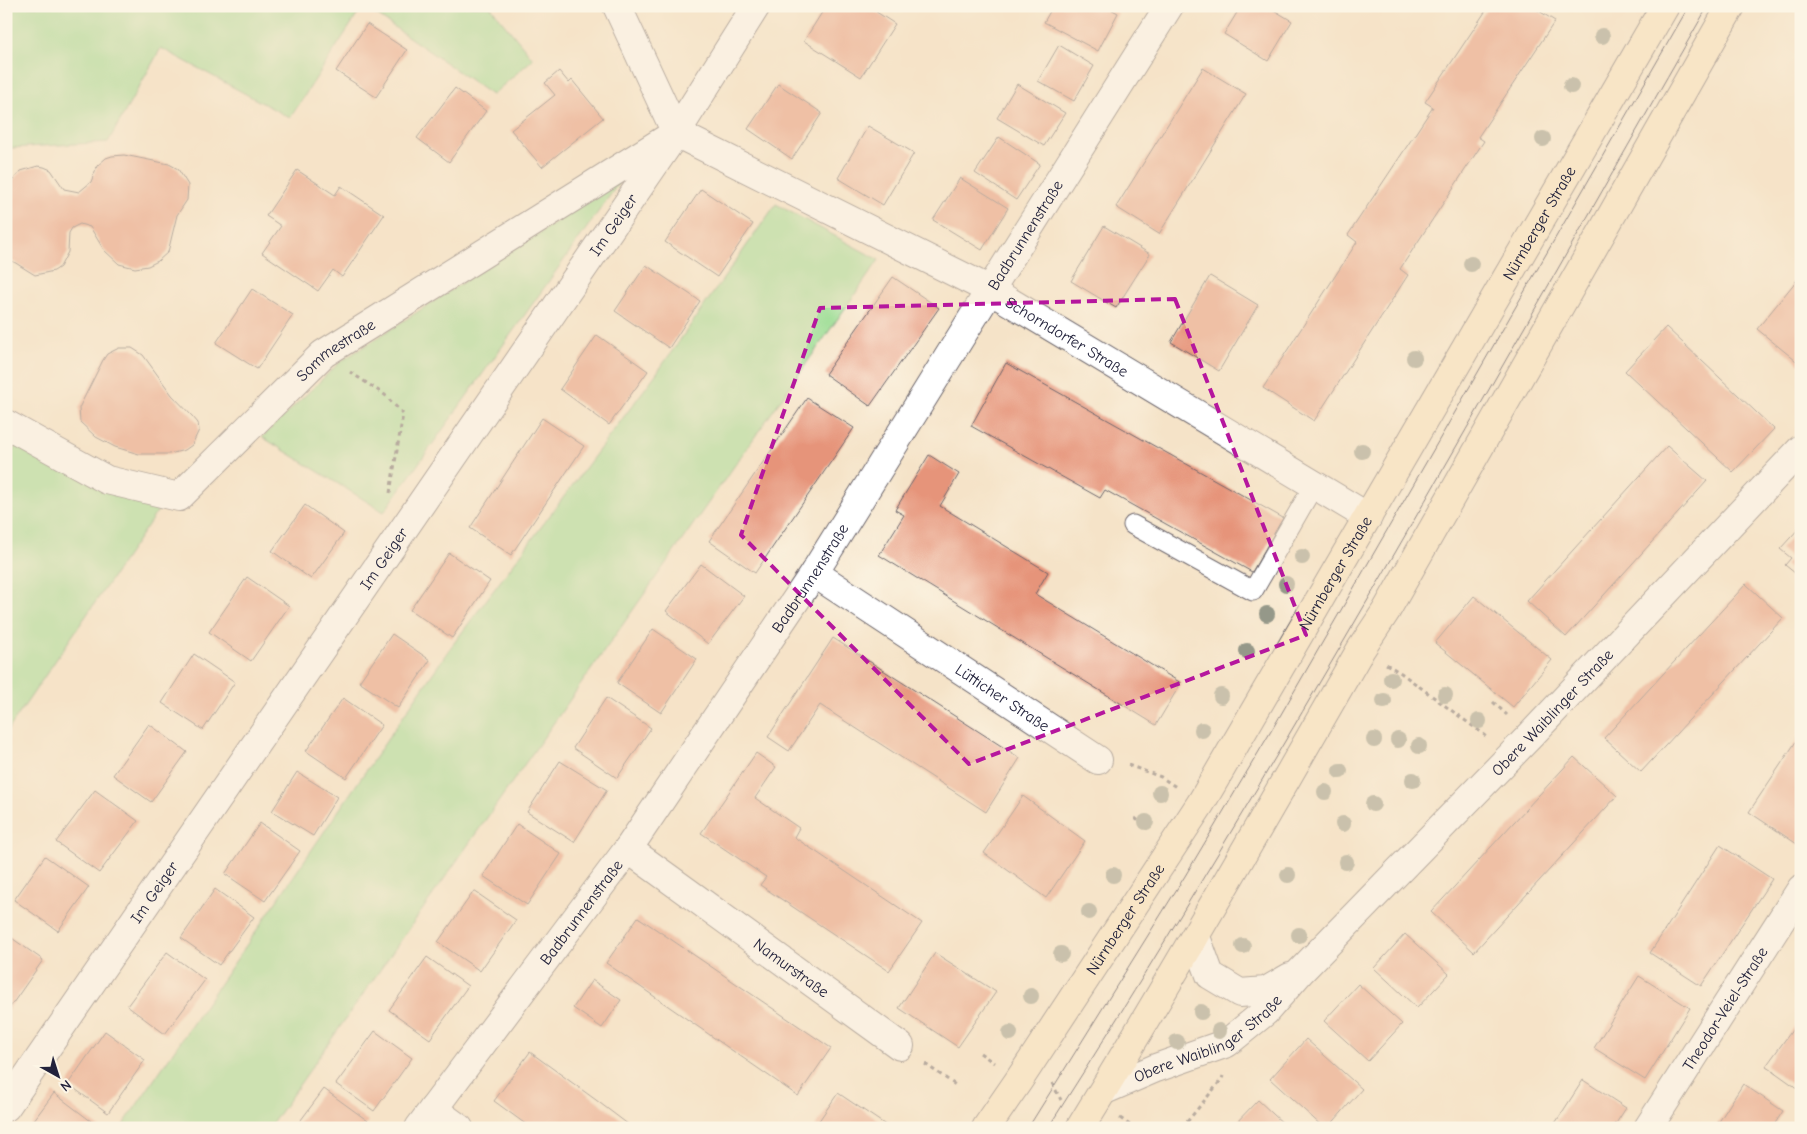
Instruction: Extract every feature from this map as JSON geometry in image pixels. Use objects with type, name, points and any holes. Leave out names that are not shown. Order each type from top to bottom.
[{"type":"main road","name":"Nürnberger Straße","points":[[986,1128],[1025,1072],[1201,803],[1665,6]]},
{"type":"main road","points":[[1080,1128],[1105,1090],[1196,937],[1361,649],[1386,611],[1731,6]]},
{"type":"street","points":[[618,6],[676,132]]},
{"type":"street","name":"Im Geiger","points":[[6,1106],[676,132],[756,6]]},
{"type":"street","name":"Badbrunnenstraße","points":[[426,1118],[628,849],[814,573],[1169,6]]},
{"type":"street","name":"Schorndorfer Straße","points":[[676,132],[990,290],[1368,516]]},
{"type":"street","name":"Sommestraße","points":[[6,424],[106,480],[179,497],[323,354],[676,132]]},
{"type":"street","name":"Obere Waiblinger Straße","points":[[1105,1090],[1156,1068],[1227,1043],[1265,1012],[1300,972],[1509,757],[1801,449]]},
{"type":"street","name":"Lütticher Straße","points":[[814,573],[1098,760]]},
{"type":"street","name":"Namurstraße","points":[[628,849],[900,1046]]},
{"type":"street","name":"Theodor-Veiel-Straße","points":[[1648,1128],[1801,889]]},
{"type":"street","name":"Obere Waiblinger Straße","points":[[1196,937],[1210,975],[1240,993],[1266,991],[1300,972]]},
{"type":"street","points":[[426,1118],[459,1128]]},
{"type":"lane","points":[[1133,525],[1253,591],[1314,485]]},
{"type":"path","points":[[323,354],[385,395],[403,414],[391,486]]},
{"type":"path","points":[[1401,673],[1486,736],[1509,757]]},
{"type":"path","points":[[1098,760],[1131,766],[1161,777],[1201,803]]},
{"type":"path","points":[[1182,1128],[1222,1079],[1227,1043]]},
{"type":"path","points":[[900,1046],[957,1086]]},
{"type":"highlighted area","points":[[1175,299],[1306,635],[969,764],[741,535],[820,308]]},
{"type":"green space","points":[[6,6],[363,6],[290,118],[161,48],[108,142],[11,148],[6,147]]},
{"type":"green space","points":[[364,6],[490,6],[533,59],[492,95]]},
{"type":"green space","points":[[621,180],[384,512],[262,437],[340,362]]},
{"type":"green space","points":[[776,204],[879,260],[269,1128],[121,1128],[448,651],[656,374]]},
{"type":"green space","points":[[18,443],[161,506],[6,733],[6,461]]},
{"type":"building","points":[[826,6],[867,6],[895,24],[861,77],[804,41]]},
{"type":"building","points":[[1053,6],[1105,6],[1118,13],[1098,51],[1044,22]]},
{"type":"building","points":[[1241,6],[1267,6],[1292,21],[1268,61],[1224,34]]},
{"type":"building","points":[[1489,6],[1531,6],[1555,21],[1478,137],[1484,141],[1400,269],[1408,275],[1314,421],[1263,388],[1357,242],[1348,235],[1433,107],[1425,102]]},
{"type":"building","points":[[367,24],[407,50],[376,97],[336,71]]},
{"type":"building","points":[[1059,45],[1094,66],[1074,101],[1038,81]]},
{"type":"building","points":[[1203,68],[1246,94],[1159,234],[1116,207]]},
{"type":"building","points":[[559,71],[569,83],[572,80],[603,118],[542,167],[511,130],[555,95],[545,83]]},
{"type":"building","points":[[778,84],[822,113],[792,159],[748,129]]},
{"type":"building","points":[[1017,84],[1065,113],[1044,146],[997,118]]},
{"type":"building","points":[[455,88],[486,111],[449,162],[417,138]]},
{"type":"building","points":[[868,126],[914,153],[883,205],[838,178]]},
{"type":"building","points":[[999,137],[1040,164],[1016,200],[975,173]]},
{"type":"building","points":[[124,155],[169,164],[178,169],[188,185],[187,200],[177,215],[168,252],[158,261],[148,266],[135,268],[119,264],[104,250],[90,227],[80,224],[72,228],[69,233],[68,252],[60,267],[54,271],[35,275],[14,262],[6,260],[6,188],[21,171],[38,166],[44,167],[51,170],[64,189],[79,192],[91,182],[97,166],[106,158]]},
{"type":"building","points":[[297,170],[335,195],[341,186],[384,215],[342,277],[333,270],[318,291],[262,253],[281,226],[266,216]]},
{"type":"building","points":[[960,178],[1008,208],[982,250],[933,220]]},
{"type":"building","points":[[701,189],[753,224],[717,277],[665,242]]},
{"type":"building","points":[[1104,226],[1150,254],[1116,308],[1071,281]]},
{"type":"building","points":[[646,265],[700,301],[669,348],[615,311]]},
{"type":"building","points":[[1801,275],[1801,365],[1757,329]]},
{"type":"building","points":[[1210,276],[1258,305],[1219,371],[1171,342]]},
{"type":"building","points":[[893,277],[939,308],[870,406],[825,374]]},
{"type":"building","points":[[252,289],[293,315],[257,369],[216,343]]},
{"type":"building","points":[[1666,327],[1774,429],[1733,472],[1625,371]]},
{"type":"building","points":[[597,335],[648,371],[609,425],[560,389]]},
{"type":"building","points":[[119,348],[132,348],[143,355],[172,395],[198,423],[199,430],[192,445],[185,450],[169,454],[139,454],[115,447],[96,437],[80,422],[79,408],[103,360],[107,354]]},
{"type":"building","points":[[1006,363],[1283,518],[1252,572],[1105,490],[1100,498],[971,426]]},
{"type":"building","points":[[807,398],[854,428],[755,573],[709,541]]},
{"type":"building","points":[[542,418],[584,446],[511,555],[470,528]]},
{"type":"building","points":[[1667,446],[1707,481],[1566,637],[1527,601]]},
{"type":"building","points":[[929,455],[959,474],[940,506],[1048,572],[1035,594],[1181,683],[1156,725],[879,555],[904,515],[895,510]]},
{"type":"building","points":[[305,505],[344,533],[311,579],[272,551]]},
{"type":"building","points":[[1801,526],[1801,578],[1785,565],[1791,558],[1780,549]]},
{"type":"building","points":[[449,553],[490,581],[452,638],[410,610]]},
{"type":"building","points":[[701,564],[744,596],[708,644],[666,611]]},
{"type":"building","points":[[247,577],[289,606],[251,661],[209,632]]},
{"type":"building","points":[[1746,584],[1783,618],[1641,772],[1604,738]]},
{"type":"building","points":[[1474,596],[1552,660],[1513,707],[1435,643]]},
{"type":"building","points":[[653,629],[697,659],[661,713],[617,683]]},
{"type":"building","points":[[392,634],[430,660],[398,708],[359,682]]},
{"type":"building","points":[[833,638],[1020,758],[986,812],[820,705],[789,751],[768,737]]},
{"type":"building","points":[[194,654],[235,682],[203,730],[162,703]]},
{"type":"building","points":[[343,698],[382,725],[346,778],[306,751]]},
{"type":"building","points":[[606,698],[651,728],[617,778],[573,748]]},
{"type":"building","points":[[149,724],[187,752],[151,802],[113,775]]},
{"type":"building","points":[[1801,734],[1801,839],[1797,844],[1749,812]]},
{"type":"building","points":[[756,753],[776,767],[755,798],[799,828],[794,837],[922,923],[889,971],[760,885],[766,877],[701,833]]},
{"type":"building","points":[[1574,757],[1617,796],[1474,952],[1431,912]]},
{"type":"building","points":[[560,761],[607,790],[574,842],[527,812]]},
{"type":"building","points":[[297,772],[337,797],[313,836],[272,811]]},
{"type":"building","points":[[95,790],[138,821],[99,873],[56,842]]},
{"type":"building","points":[[1023,796],[1085,841],[1046,898],[984,853]]},
{"type":"building","points":[[260,823],[300,851],[265,901],[225,874]]},
{"type":"building","points":[[517,824],[561,854],[527,905],[483,876]]},
{"type":"building","points":[[1720,845],[1772,879],[1701,986],[1650,953]]},
{"type":"building","points":[[45,856],[89,887],[58,931],[14,900]]},
{"type":"building","points":[[215,889],[254,917],[219,965],[181,938]]},
{"type":"building","points":[[474,891],[516,920],[480,971],[438,942]]},
{"type":"building","points":[[638,917],[831,1048],[798,1096],[606,963]]},
{"type":"building","points":[[6,934],[43,960],[6,1013]]},
{"type":"building","points":[[1405,934],[1449,974],[1417,1008],[1374,968]]},
{"type":"building","points":[[167,952],[205,980],[165,1034],[127,1006]]},
{"type":"building","points":[[935,953],[996,992],[958,1047],[899,1008]]},
{"type":"building","points":[[427,957],[468,986],[430,1039],[389,1010]]},
{"type":"building","points":[[1639,976],[1690,1008],[1645,1080],[1594,1048]]},
{"type":"building","points":[[592,980],[621,1000],[602,1028],[573,1008]]},
{"type":"building","points":[[1358,984],[1402,1024],[1368,1061],[1324,1021]]},
{"type":"building","points":[[1801,1018],[1801,1091],[1766,1066]]},
{"type":"building","points":[[105,1031],[145,1060],[108,1113],[68,1084]]},
{"type":"building","points":[[375,1031],[412,1058],[374,1111],[336,1084]]},
{"type":"building","points":[[1306,1039],[1362,1089],[1328,1128],[1324,1128],[1270,1079]]},
{"type":"building","points":[[530,1052],[633,1128],[531,1128],[494,1101]]},
{"type":"building","points":[[1583,1080],[1626,1108],[1613,1128],[1552,1128]]},
{"type":"building","points":[[1743,1084],[1783,1111],[1772,1128],[1715,1128]]},
{"type":"building","points":[[324,1089],[368,1121],[363,1128],[295,1128]]},
{"type":"building","points":[[54,1093],[100,1128],[28,1128]]},
{"type":"building","points":[[838,1093],[890,1128],[814,1128]]},
{"type":"building","points":[[1258,1100],[1288,1128],[1231,1128]]},
{"type":"tram line","points":[[1028,1128],[1185,876],[1280,716],[1689,6]]},
{"type":"tram line","points":[[1048,1128],[1135,990],[1303,711],[1708,6]]}]
